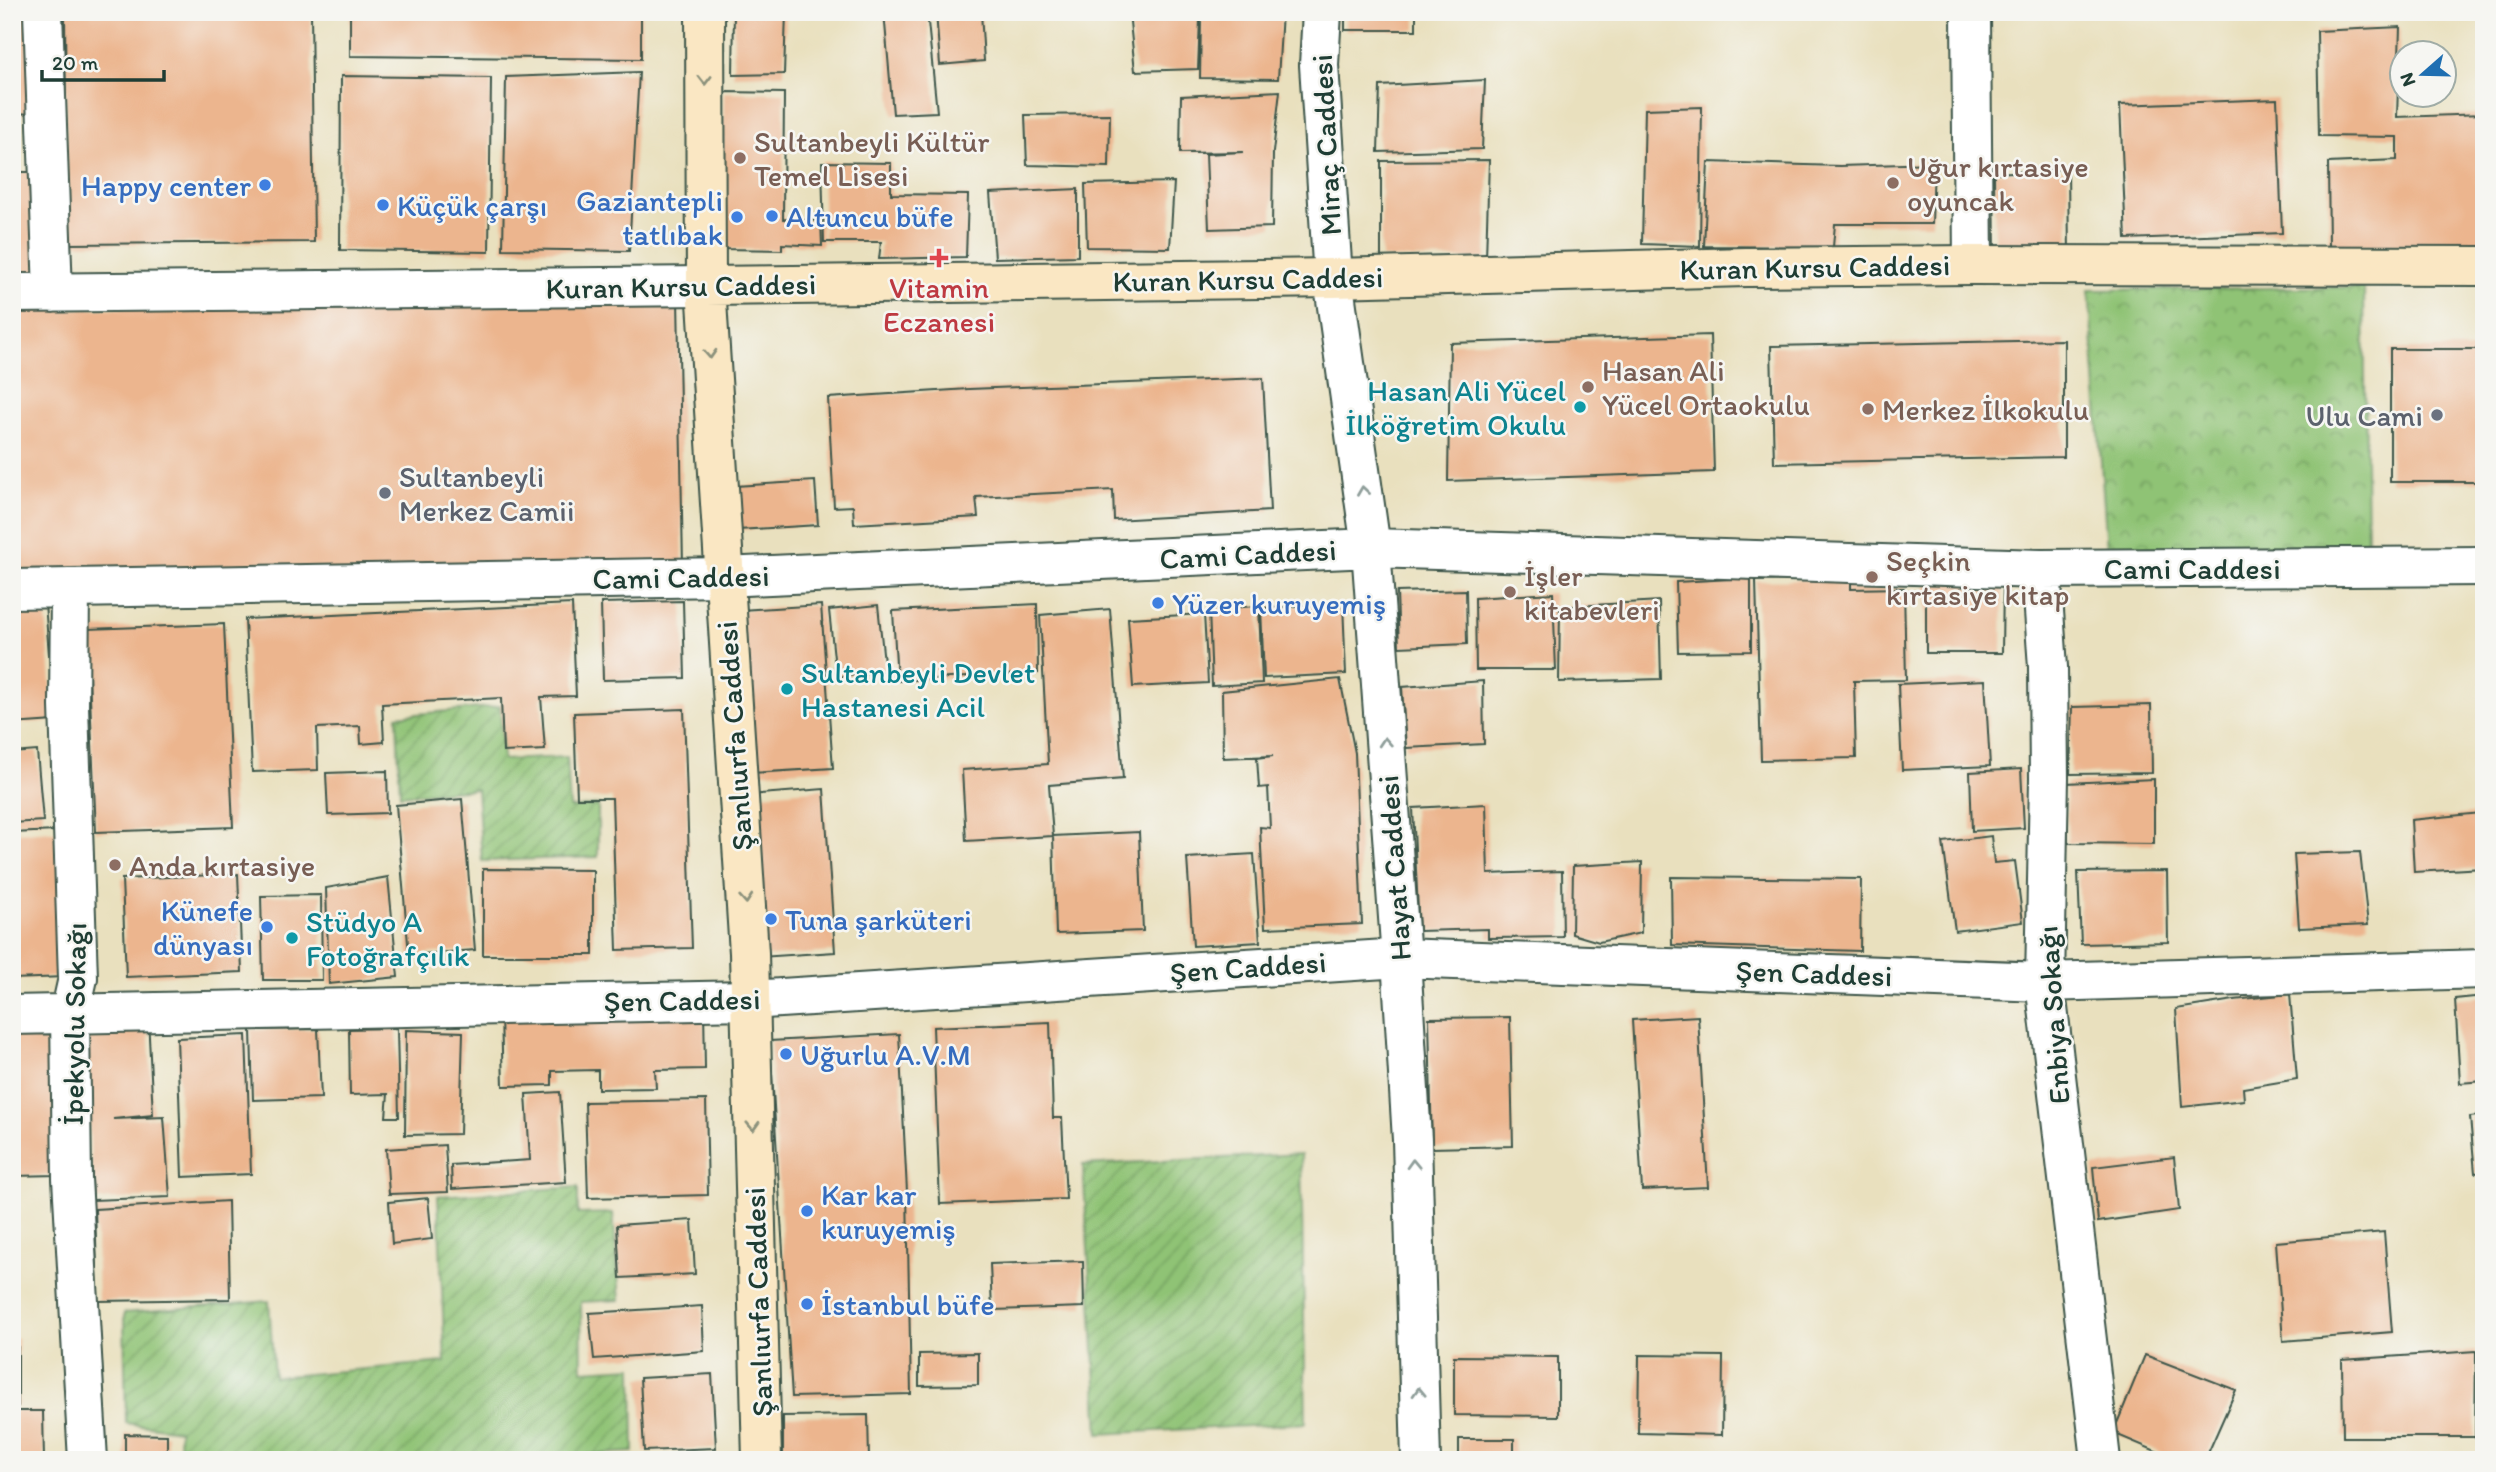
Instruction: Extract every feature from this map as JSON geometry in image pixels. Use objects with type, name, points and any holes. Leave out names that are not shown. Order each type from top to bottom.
[{"type":"street","points":[[43,12],[53,293]]},
{"type":"street","name":"Şanlıurfa Caddesi","points":[[705,12],[706,286],[723,577],[750,953],[749,1000],[762,1460]]},
{"type":"street","name":"Miraç Caddesi","points":[[1322,12],[1319,65],[1333,278]]},
{"type":"street","points":[[1971,12],[1973,265]]},
{"type":"street","name":"Kuran Kursu Caddesi","points":[[12,293],[1333,278],[1746,267],[2484,266]]},
{"type":"street","name":"Hayat Caddesi","points":[[1333,278],[1371,548],[1412,1140],[1421,1460]]},
{"type":"street","name":"Cami Caddesi","points":[[12,589],[723,577],[1371,548],[2040,569],[2484,566]]},
{"type":"street","name":"Enbiya Sokağı","points":[[2040,569],[2048,667],[2045,982],[2101,1460]]},
{"type":"street","name":"İpekyolu Sokağı","points":[[70,588],[69,706],[78,978],[70,1014],[72,1179],[88,1460]]},
{"type":"street","name":"Şen Caddesi","points":[[12,1015],[749,1000],[1401,958],[2045,982],[2484,970]]},
{"type":"green space","points":[[2364,287],[2367,547],[2107,549],[2089,290]]},
{"type":"green space","points":[[500,706],[503,760],[567,757],[570,808],[598,805],[598,857],[482,861],[477,789],[400,795],[397,716]]},
{"type":"green space","points":[[1301,1154],[1306,1423],[1099,1434],[1083,1165]]},
{"type":"green space","points":[[578,1187],[578,1214],[613,1213],[620,1300],[581,1302],[582,1370],[633,1367],[634,1452],[495,1460],[180,1460],[179,1430],[126,1423],[124,1313],[269,1301],[274,1377],[445,1362],[438,1196]]},
{"type":"building","points":[[12,12],[33,12],[35,114],[12,113]]},
{"type":"building","points":[[65,12],[311,12],[314,242],[67,244]]},
{"type":"building","points":[[350,12],[641,12],[641,59],[350,56]]},
{"type":"building","points":[[734,12],[786,12],[784,74],[733,75]]},
{"type":"building","points":[[884,12],[927,12],[937,112],[893,114]]},
{"type":"building","points":[[936,12],[981,12],[984,61],[940,65]]},
{"type":"building","points":[[1129,12],[1172,12],[1172,15],[1200,18],[1198,69],[1135,71]]},
{"type":"building","points":[[1265,12],[1282,12],[1278,79],[1200,78],[1201,18],[1265,15]]},
{"type":"building","points":[[1345,12],[1416,12],[1416,30],[1345,30]]},
{"type":"building","points":[[2400,27],[2400,38],[2388,38],[2388,108],[2397,108],[2397,117],[2484,114],[2484,246],[2329,247],[2328,163],[2397,160],[2397,137],[2319,136],[2317,31]]},
{"type":"building","points":[[639,72],[629,251],[503,249],[506,77]]},
{"type":"building","points":[[341,76],[491,78],[489,252],[340,250]]},
{"type":"building","points":[[1485,80],[1482,149],[1378,152],[1380,86]]},
{"type":"building","points":[[1280,91],[1273,152],[1272,227],[1209,229],[1206,154],[1243,152],[1180,153],[1181,96]]},
{"type":"building","points":[[724,92],[784,93],[783,219],[821,221],[822,246],[782,244],[782,250],[721,249]]},
{"type":"building","points":[[2277,99],[2282,233],[2126,239],[2120,105]]},
{"type":"building","points":[[1702,107],[1700,246],[1642,244],[1645,109]]},
{"type":"building","points":[[1110,114],[1109,167],[1027,165],[1025,115]]},
{"type":"building","points":[[1489,160],[1486,259],[1381,258],[1381,161]]},
{"type":"building","points":[[822,162],[891,163],[891,194],[968,195],[966,257],[879,259],[881,242],[824,242]]},
{"type":"building","points":[[1708,162],[1840,166],[1934,163],[1932,224],[1835,224],[1833,247],[1704,246]]},
{"type":"building","points":[[2068,169],[2069,257],[1995,256],[1994,173]]},
{"type":"building","points":[[12,172],[35,172],[38,283],[12,283]]},
{"type":"building","points":[[1174,182],[1170,248],[1087,247],[1085,184]]},
{"type":"building","points":[[1078,189],[1078,256],[995,258],[990,193]]},
{"type":"building","points":[[678,299],[683,566],[12,579],[12,310]]},
{"type":"building","name":"Hasan Ali Yücel İlköğretim Okulu","points":[[1710,335],[1714,472],[1448,481],[1450,343]]},
{"type":"building","name":"Merkez İlkokulu","points":[[2064,340],[2064,457],[1774,463],[1771,346]]},
{"type":"building","name":"Ulu Cami","points":[[2390,349],[2484,349],[2484,482],[2390,482]]},
{"type":"building","points":[[1263,378],[1270,511],[1114,520],[1113,490],[976,497],[978,517],[854,524],[853,506],[834,507],[828,398],[969,389]]},
{"type":"building","points":[[815,481],[818,525],[738,530],[735,486]]},
{"type":"building","points":[[1751,578],[1751,651],[1678,652],[1676,582]]},
{"type":"building","points":[[1851,579],[1851,589],[1904,588],[1906,680],[1854,681],[1856,758],[1761,760],[1756,581]]},
{"type":"building","points":[[1926,581],[2003,581],[2002,653],[1926,653]]},
{"type":"building","points":[[1466,590],[1467,644],[1399,647],[1397,592]]},
{"type":"building","points":[[1553,593],[1556,670],[1476,670],[1475,598]]},
{"type":"building","points":[[683,601],[685,678],[603,680],[601,603]]},
{"type":"building","points":[[1659,601],[1661,679],[1559,682],[1560,607]]},
{"type":"building","points":[[45,603],[54,721],[12,724],[12,605]]},
{"type":"building","points":[[572,604],[576,696],[541,697],[545,750],[503,752],[501,698],[382,704],[384,742],[361,744],[360,726],[317,728],[318,770],[252,772],[245,619]]},
{"type":"building","points":[[1037,604],[1038,673],[897,681],[893,611]]},
{"type":"building","points":[[1343,604],[1346,674],[1264,678],[1261,608]]},
{"type":"building","name":"Sultanbeyli Devlet Hastanesi Acil","points":[[821,605],[833,768],[752,773],[741,610]]},
{"type":"building","points":[[878,605],[885,672],[836,677],[829,610]]},
{"type":"building","points":[[1259,606],[1262,683],[1212,686],[1209,609]]},
{"type":"building","points":[[1110,609],[1123,779],[1049,785],[1053,836],[966,841],[962,770],[1048,764],[1040,615]]},
{"type":"building","points":[[1204,614],[1208,683],[1133,687],[1128,618]]},
{"type":"building","points":[[224,624],[233,827],[96,832],[87,629]]},
{"type":"building","points":[[1340,679],[1355,753],[1362,924],[1265,928],[1260,827],[1270,828],[1268,787],[1259,788],[1257,758],[1273,756],[1223,758],[1222,691]]},
{"type":"building","points":[[1985,680],[1990,766],[1902,770],[1898,684]]},
{"type":"building","points":[[1483,681],[1484,744],[1406,748],[1402,687]]},
{"type":"building","points":[[2151,705],[2152,773],[2070,774],[2072,707]]},
{"type":"building","points":[[684,709],[692,948],[617,950],[612,798],[577,798],[574,713]]},
{"type":"building","points":[[37,751],[43,821],[12,823],[12,753]]},
{"type":"building","points":[[2021,769],[2024,828],[1972,831],[1970,772]]},
{"type":"building","points":[[387,771],[388,813],[328,815],[326,773]]},
{"type":"building","points":[[2154,779],[2154,844],[2068,843],[2066,783]]},
{"type":"building","points":[[824,789],[835,952],[760,957],[749,795]]},
{"type":"building","points":[[462,799],[475,950],[409,955],[396,805]]},
{"type":"building","points":[[1486,804],[1488,874],[1562,871],[1563,937],[1488,938],[1488,929],[1419,931],[1413,808]]},
{"type":"building","points":[[2481,813],[2483,868],[2414,872],[2411,820]]},
{"type":"building","points":[[56,831],[64,977],[12,979],[12,833]]},
{"type":"building","points":[[1139,832],[1143,931],[1056,934],[1053,836]]},
{"type":"building","points":[[1991,836],[1994,863],[2015,861],[2023,922],[1955,931],[1943,842]]},
{"type":"building","points":[[2360,852],[2368,925],[2299,928],[2294,854]]},
{"type":"building","points":[[1254,854],[1260,942],[1193,946],[1187,858]]},
{"type":"building","points":[[1642,862],[1641,933],[1599,942],[1572,934],[1573,866]]},
{"type":"building","points":[[483,869],[593,870],[593,955],[483,955]]},
{"type":"building","points":[[2167,871],[2168,942],[2081,944],[2078,872]]},
{"type":"building","points":[[238,874],[242,972],[126,977],[122,879]]},
{"type":"building","points":[[388,877],[398,977],[329,984],[326,888]]},
{"type":"building","points":[[1671,877],[1861,879],[1860,951],[1672,945]]},
{"type":"building","name":"Stüdyo A Fotoğrafçılık","points":[[321,895],[322,980],[263,980],[261,896]]},
{"type":"building","points":[[2290,994],[2297,1079],[2243,1088],[2244,1100],[2182,1107],[2176,1009]]},
{"type":"building","points":[[2484,996],[2484,1081],[2460,1083],[2455,999]]},
{"type":"building","points":[[704,1007],[705,1069],[655,1070],[656,1088],[598,1089],[598,1070],[552,1071],[552,1085],[503,1086],[501,1015]]},
{"type":"building","points":[[1698,1016],[1708,1187],[1642,1190],[1632,1020]]},
{"type":"building","points":[[1510,1017],[1513,1146],[1432,1148],[1429,1018]]},
{"type":"building","points":[[148,1018],[153,1115],[113,1119],[164,1117],[170,1197],[93,1200],[89,1121],[79,1022]]},
{"type":"building","points":[[1050,1022],[1053,1118],[1062,1118],[1066,1199],[940,1204],[933,1027]]},
{"type":"building","points":[[56,1024],[57,1175],[12,1176],[12,1025]]},
{"type":"building","points":[[397,1028],[399,1117],[386,1117],[388,1094],[350,1095],[349,1029]]},
{"type":"building","points":[[318,1029],[321,1098],[253,1100],[251,1030]]},
{"type":"building","points":[[406,1030],[463,1032],[460,1134],[405,1135]]},
{"type":"building","points":[[899,1034],[907,1192],[911,1394],[792,1397],[770,1041]]},
{"type":"building","points":[[246,1035],[251,1174],[182,1177],[177,1038]]},
{"type":"building","points":[[560,1092],[566,1182],[452,1189],[451,1165],[530,1160],[526,1094]]},
{"type":"building","points":[[706,1100],[708,1195],[588,1198],[585,1102]]},
{"type":"building","points":[[2484,1115],[2484,1172],[2475,1173],[2470,1117]]},
{"type":"building","points":[[445,1145],[448,1192],[389,1194],[386,1149]]},
{"type":"building","points":[[2174,1157],[2179,1210],[2098,1222],[2093,1167]]},
{"type":"building","points":[[428,1198],[432,1239],[392,1244],[389,1202]]},
{"type":"building","points":[[228,1201],[230,1299],[98,1301],[95,1209]]},
{"type":"building","points":[[692,1220],[695,1274],[620,1278],[617,1225]]},
{"type":"building","points":[[2384,1232],[2392,1332],[2283,1341],[2276,1242]]},
{"type":"building","points":[[1083,1261],[1084,1307],[992,1310],[990,1264]]},
{"type":"building","points":[[702,1306],[704,1351],[594,1359],[589,1313]]},
{"type":"building","points":[[12,1338],[18,1338],[18,1406],[12,1406]]},
{"type":"building","points":[[2476,1351],[2475,1437],[2343,1437],[2342,1360]]},
{"type":"building","points":[[978,1353],[978,1385],[919,1386],[919,1354]]},
{"type":"building","points":[[1639,1355],[1723,1356],[1722,1435],[1638,1433]]},
{"type":"building","points":[[2145,1355],[2236,1390],[2205,1460],[2177,1460],[2113,1433]]},
{"type":"building","points":[[1454,1356],[1558,1357],[1558,1416],[1454,1415]]},
{"type":"building","points":[[712,1374],[716,1448],[644,1451],[640,1378]]},
{"type":"building","points":[[12,1411],[43,1411],[44,1460],[12,1460]]},
{"type":"building","points":[[868,1415],[869,1460],[783,1460],[783,1416]]},
{"type":"building","points":[[125,1434],[167,1435],[167,1460],[125,1460]]},
{"type":"building","points":[[1459,1439],[1514,1439],[1514,1460],[1459,1460]]},
{"type":"place","name":"Sultanbeyli Kültür Temel Lisesi","points":[[740,158]]},
{"type":"place","name":"Uğur kırtasiye oyuncak","points":[[1893,183]]},
{"type":"place","name":"Happy center","points":[[265,185]]},
{"type":"place","name":"Küçük çarşı","points":[[383,205]]},
{"type":"place","name":"Altuncu büfe","points":[[772,216]]},
{"type":"place","name":"Gaziantepli tatlıbak","points":[[737,217]]},
{"type":"place","name":"Vitamin Eczanesi","points":[[939,258]]},
{"type":"place","name":"Hasan Ali Yücel Ortaokulu","points":[[1588,387]]},
{"type":"place","name":"Hasan Ali Yücel İlköğretim Okulu","points":[[1580,407]]},
{"type":"place","name":"Merkez İlkokulu","points":[[1868,409]]},
{"type":"place","name":"Ulu Cami","points":[[2437,415]]},
{"type":"place","name":"Sultanbeyli Merkez Camii","points":[[385,493]]},
{"type":"place","name":"Seçkin kırtasiye kitap","points":[[1872,577]]},
{"type":"place","name":"İşler kitabevleri","points":[[1510,592]]},
{"type":"place","name":"Yüzer kuruyemiş","points":[[1158,603]]},
{"type":"place","name":"Sultanbeyli Devlet Hastanesi Acil","points":[[787,689]]},
{"type":"place","name":"Anda kırtasiye","points":[[115,865]]},
{"type":"place","name":"Tuna şarküteri","points":[[771,919]]},
{"type":"place","name":"Künefe dünyası","points":[[267,927]]},
{"type":"place","name":"Stüdyo A Fotoğrafçılık","points":[[292,938]]},
{"type":"place","name":"Uğurlu A.V.M","points":[[786,1054]]},
{"type":"place","name":"Kar kar kuruyemiş","points":[[807,1211]]},
{"type":"place","name":"İstanbul büfe","points":[[807,1304]]}]
